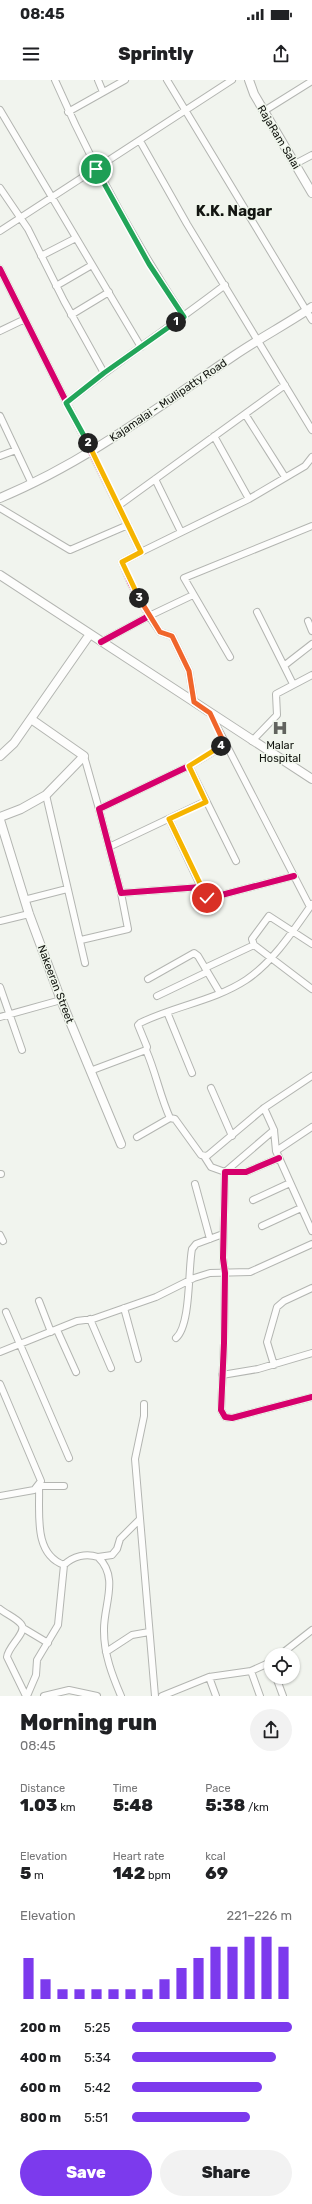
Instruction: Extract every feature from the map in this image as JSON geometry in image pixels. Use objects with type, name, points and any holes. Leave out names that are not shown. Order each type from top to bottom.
[{"type":"street","points":[[55,80],[68,112],[96,169],[149,264],[184,317]]},
{"type":"street","points":[[98,80],[103,92]]},
{"type":"street","points":[[68,112],[125,80]]},
{"type":"street","points":[[167,80],[248,217],[309,309],[312,320]]},
{"type":"street","points":[[0,231],[232,80]]},
{"type":"street","name":"RajaRam Salai","points":[[249,80],[254,94],[264,112],[312,193]]},
{"type":"street","points":[[264,112],[311,82]]},
{"type":"street","points":[[0,110],[141,347]]},
{"type":"street","points":[[140,141],[187,224],[312,430]]},
{"type":"street","points":[[295,164],[312,155]]},
{"type":"street","points":[[0,188],[20,218],[42,256],[71,315],[104,373]]},
{"type":"street","points":[[42,256],[76,238]]},
{"type":"street","points":[[56,286],[92,265]]},
{"type":"street","points":[[0,269],[141,552]]},
{"type":"street","points":[[66,403],[104,373],[184,317],[224,284]]},
{"type":"street","points":[[71,315],[108,292]]},
{"type":"street","name":"Kajamalai - Mullipatty Road","points":[[0,498],[32,484],[92,452],[258,340],[309,309]]},
{"type":"street","points":[[0,331],[25,319]]},
{"type":"street","points":[[118,506],[285,385]]},
{"type":"street","points":[[245,414],[285,477]]},
{"type":"street","points":[[0,416],[32,484]]},
{"type":"street","points":[[214,436],[249,499]]},
{"type":"street","points":[[0,456],[16,450]]},
{"type":"street","points":[[194,702],[189,671],[172,636],[160,632],[149,616],[131,584],[122,562],[249,499],[304,466],[312,457]]},
{"type":"street","points":[[155,479],[181,532]]},
{"type":"street","points":[[0,508],[70,550],[90,543],[128,525]]},
{"type":"street","points":[[230,656],[184,578],[312,526]]},
{"type":"street","points":[[0,575],[312,779]]},
{"type":"street","points":[[101,642],[149,616],[193,595]]},
{"type":"street","points":[[257,612],[275,650],[285,665],[293,684]]},
{"type":"street","points":[[308,621],[312,631]]},
{"type":"street","points":[[0,756],[14,743],[90,634]]},
{"type":"street","points":[[285,665],[312,644]]},
{"type":"street","points":[[252,741],[277,715],[276,694],[312,675]]},
{"type":"street","points":[[210,713],[225,745],[311,908],[271,959],[246,980],[220,993],[149,1018],[138,1025],[161,1090],[160,1096],[170,1118],[178,1122],[211,1167],[225,1172],[246,1172],[279,1158]]},
{"type":"street","points":[[31,718],[84,756],[121,893],[128,929],[81,940]]},
{"type":"street","points":[[99,809],[189,766],[225,745]]},
{"type":"street","points":[[0,818],[21,810],[46,795],[84,756]]},
{"type":"street","points":[[189,766],[236,861]]},
{"type":"street","points":[[46,795],[67,889],[81,940],[85,963]]},
{"type":"street","points":[[109,847],[206,802]]},
{"type":"street","name":"Nakeeran Street","points":[[0,818],[24,900],[61,1000],[122,1144]]},
{"type":"street","points":[[169,819],[204,895],[210,898],[294,876]]},
{"type":"street","points":[[121,893],[201,887]]},
{"type":"street","points":[[24,900],[67,889]]},
{"type":"street","points":[[0,921],[29,914]]},
{"type":"street","points":[[312,944],[270,916],[253,936],[254,945],[312,988]]},
{"type":"street","points":[[157,996],[254,945]]},
{"type":"street","points":[[148,979],[194,953],[220,993]]},
{"type":"street","points":[[0,987],[22,1050]]},
{"type":"street","points":[[0,1017],[61,1000]]},
{"type":"street","points":[[167,1012],[192,1073]]},
{"type":"street","points":[[90,1071],[146,1050]]},
{"type":"street","points":[[204,1156],[210,1154],[264,1108],[312,1076]]},
{"type":"street","points":[[211,1088],[232,1136]]},
{"type":"street","points":[[264,1108],[274,1130],[276,1151],[312,1231]]},
{"type":"street","points":[[137,1137],[170,1118]]},
{"type":"street","points":[[276,1151],[312,1127]]},
{"type":"street","points":[[274,1130],[225,1172],[223,1234],[225,1273],[221,1410],[225,1417],[232,1418],[312,1397]]},
{"type":"street","points":[[253,1200],[290,1183]]},
{"type":"street","points":[[195,1184],[210,1239]]},
{"type":"street","points":[[262,1226],[301,1208]]},
{"type":"street","points":[[176,1338],[181,1332],[185,1315],[192,1249],[196,1244],[223,1234]]},
{"type":"street","points":[[0,1352],[77,1321],[90,1319],[156,1297],[189,1280],[210,1273],[250,1272],[312,1244]]},
{"type":"street","points":[[274,1364],[267,1342],[276,1307],[284,1301],[312,1288]]},
{"type":"street","points":[[39,1301],[76,1372]]},
{"type":"street","points":[[124,1308],[138,1359]]},
{"type":"street","points":[[6,1312],[69,1458]]},
{"type":"street","points":[[90,1319],[111,1368]]},
{"type":"street","points":[[222,1375],[244,1372],[312,1353]]},
{"type":"street","points":[[0,1384],[40,1476],[39,1486],[42,1540],[51,1558],[64,1565]]},
{"type":"street","points":[[144,1404],[144,1416],[135,1459],[155,1696]]},
{"type":"street","points":[[0,1495],[34,1490],[39,1486],[64,1486]]},
{"type":"street","points":[[64,1565],[81,1556],[98,1558],[112,1555],[117,1549],[120,1539],[140,1519]]},
{"type":"street","points":[[98,1558],[105,1565],[110,1580],[110,1594],[104,1630],[106,1652],[121,1696]]},
{"type":"street","points":[[27,1696],[36,1675],[37,1660],[58,1625],[64,1565]]},
{"type":"street","points":[[0,1609],[21,1624],[23,1628],[48,1643]]},
{"type":"street","points":[[23,1628],[22,1632],[8,1650],[7,1656],[27,1696]]},
{"type":"street","points":[[289,1648],[312,1630]]},
{"type":"street","points":[[106,1652],[132,1635],[149,1632]]},
{"type":"street","points":[[162,1696],[209,1677],[251,1671],[264,1666]]},
{"type":"street","points":[[251,1671],[260,1696]]},
{"type":"street","points":[[209,1677],[216,1696]]},
{"type":"street","points":[[278,1684],[282,1696]]},
{"type":"street","points":[[44,1696],[69,1690],[97,1696]]},
{"type":"cycle path","points":[[0,269],[141,552],[122,562],[131,584],[149,616],[101,642]]},
{"type":"cycle path","points":[[225,745],[189,766],[99,809],[121,893],[201,887],[204,895],[210,898],[294,876]]},
{"type":"cycle path","points":[[279,1158],[246,1172],[225,1172],[223,1258],[225,1273],[224,1343],[221,1410],[225,1417],[232,1418],[312,1397]]},
{"type":"place","name":"Malar Hospital","points":[[280,728]]},
{"type":"district","name":"K.K. Nagar","points":[[234,211]]},
{"type":"route","points":[[96,169],[149,264],[184,317],[104,373],[66,403],[141,552],[122,562],[131,584],[160,632],[172,636],[189,671],[194,702],[210,713],[225,745],[189,766],[206,802],[169,819],[198,879],[204,895],[207,898]]}]
